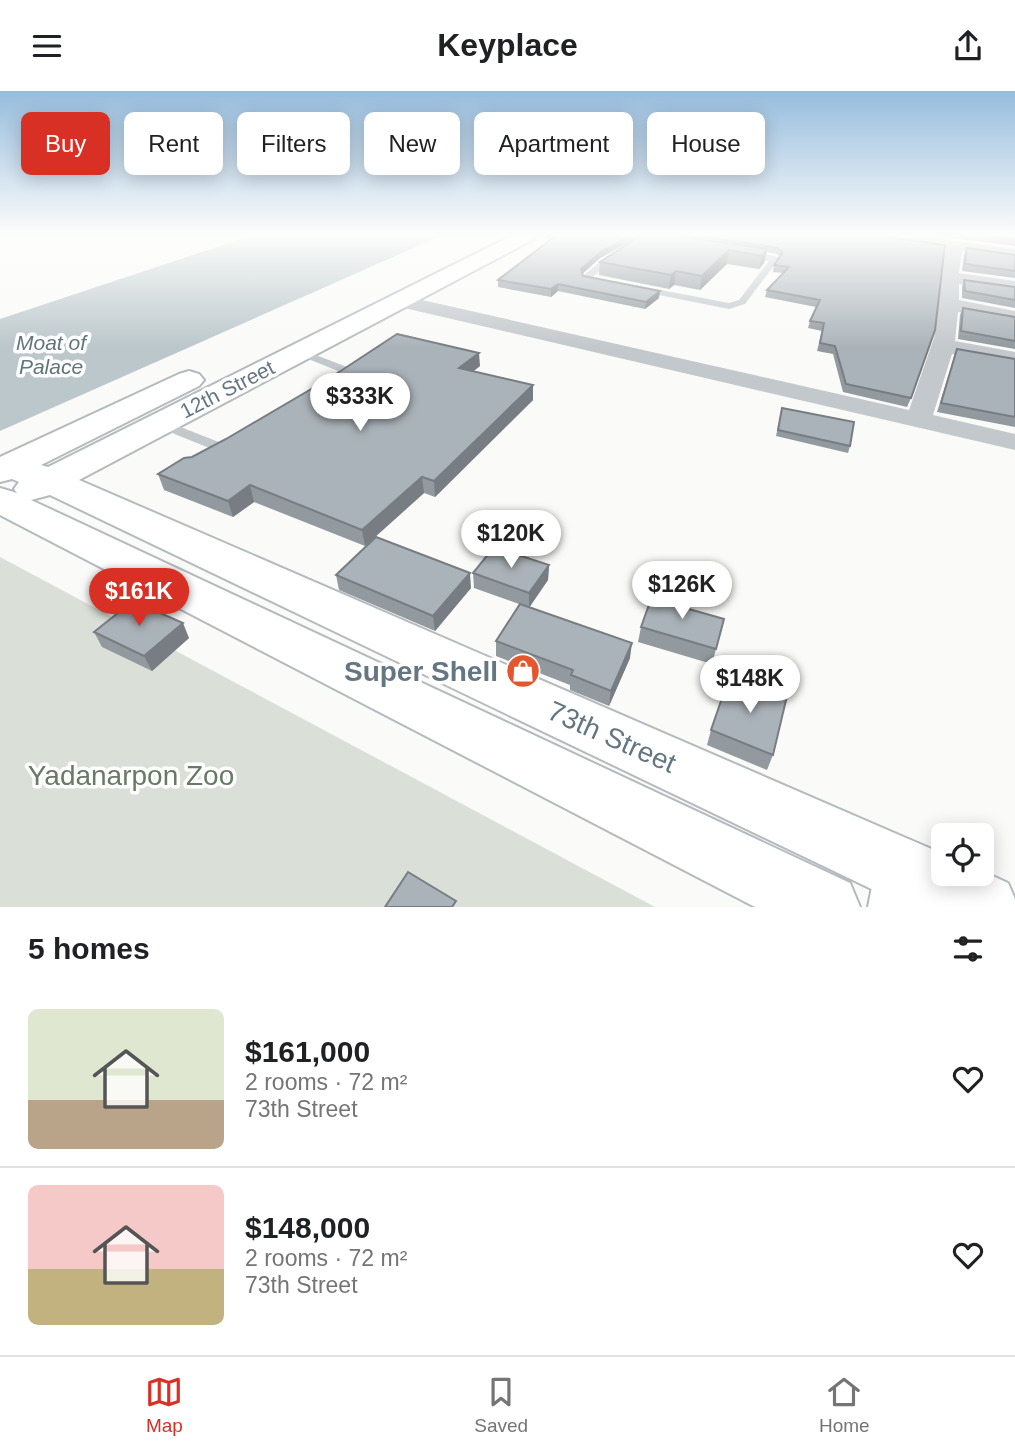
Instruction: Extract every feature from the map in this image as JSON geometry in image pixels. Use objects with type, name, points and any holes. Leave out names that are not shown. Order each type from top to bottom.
[{"type":"main road","name":"12th Street","points":[[11,488],[422,272]]},
{"type":"main road","name":"12th Street","points":[[11,488],[160,423],[456,272]]},
{"type":"main road","name":"73th Street","points":[[11,488],[905,890],[984,907]]},
{"type":"main road","points":[[11,488],[825,907]]},
{"type":"street","points":[[919,419],[944,346],[951,272]]},
{"type":"street","points":[[951,277],[1015,287]]},
{"type":"street","points":[[400,301],[919,419],[1014,434]]},
{"type":"street","points":[[949,304],[1015,317]]},
{"type":"street","points":[[944,346],[1015,359]]},
{"type":"lane","points":[[593,272],[586,278],[729,306],[742,302],[765,272]]},
{"type":"lane","points":[[300,352],[337,366],[345,373],[316,394]]},
{"type":"lane","points":[[160,423],[224,449]]},
{"type":"green space","name":"Yadanarpon Zoo","points":[[0,557],[655,907],[0,907]]},
{"type":"water","name":"Moat of Palace","points":[[141,272],[359,272],[0,431],[0,319]]},
{"type":"building","points":[[508,272],[582,272],[583,276],[660,291],[646,302],[558,284],[551,289],[498,280]]},
{"type":"building","points":[[682,272],[706,272],[702,276]]},
{"type":"building","points":[[784,272],[942,272],[935,330],[911,398],[846,384],[835,346],[820,343],[824,323],[810,321],[820,300],[767,290]]},
{"type":"building","points":[[964,280],[1015,287],[1015,300],[965,291]]},
{"type":"building","points":[[963,308],[1015,317],[1015,341],[961,331]]},
{"type":"building","points":[[397,334],[479,353],[459,368],[533,385],[434,481],[422,477],[362,530],[250,485],[228,501],[158,474],[184,458],[192,457],[226,439],[330,378]]},
{"type":"building","points":[[957,349],[1015,359],[1015,417],[941,403]]},
{"type":"building","points":[[782,408],[854,422],[850,446],[778,430]]},
{"type":"building","points":[[376,537],[470,573],[433,616],[336,575]]},
{"type":"building","points":[[494,547],[549,565],[529,593],[473,573]]},
{"type":"building","points":[[658,592],[685,600],[682,607],[724,619],[716,649],[641,627],[651,599],[655,599]]},
{"type":"building","points":[[133,601],[183,623],[144,656],[94,632]]},
{"type":"building","points":[[520,604],[632,643],[611,691],[571,675],[573,670],[496,641]]},
{"type":"building","points":[[730,675],[787,696],[773,755],[711,730]]},
{"type":"building","points":[[408,872],[456,901],[452,907],[385,907]]},
{"type":"place","name":"Super Shell","points":[[523,671]]}]
